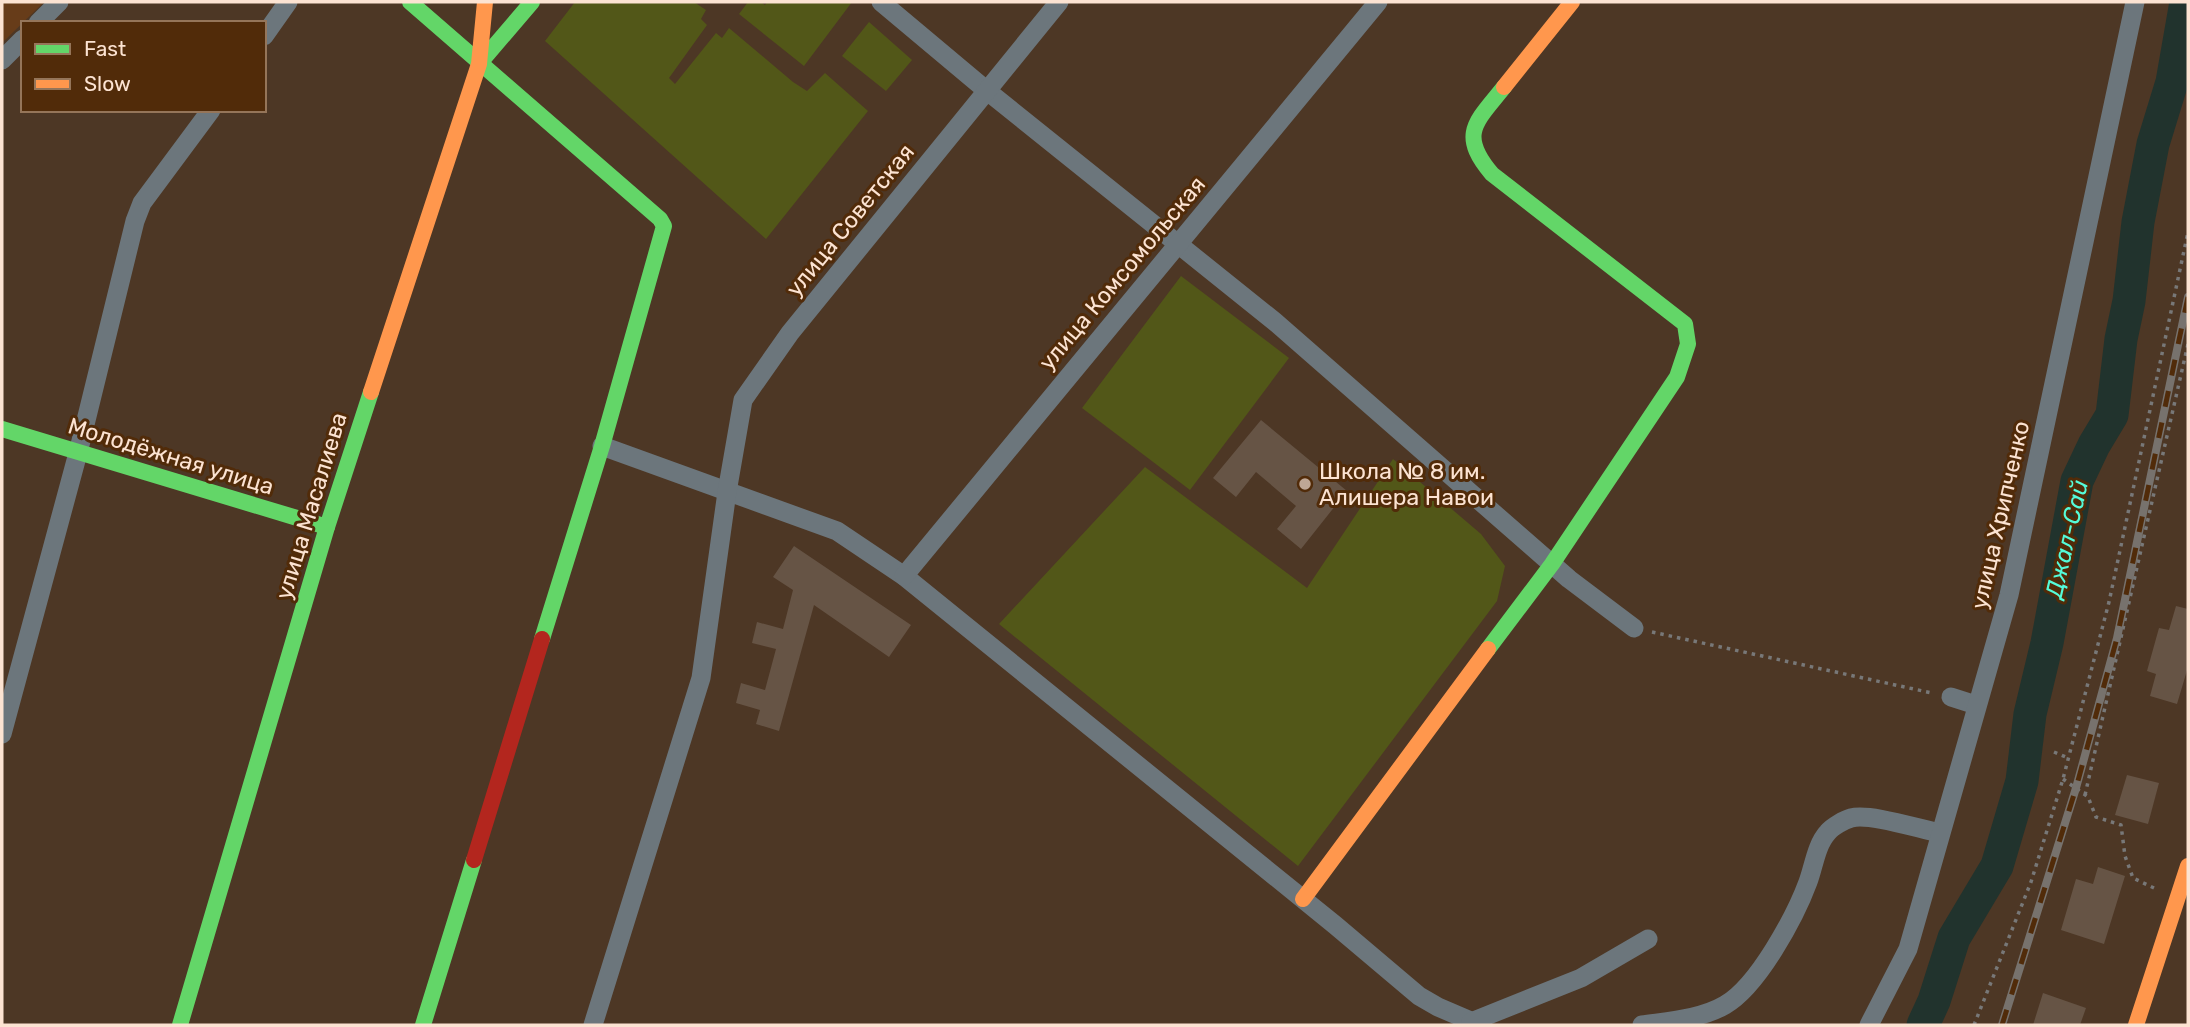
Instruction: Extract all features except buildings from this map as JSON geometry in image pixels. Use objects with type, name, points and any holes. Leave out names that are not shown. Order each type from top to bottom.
[{"type":"street","points":[[40,21],[59,2]]},
{"type":"street","points":[[266,33],[288,2]]},
{"type":"street","points":[[410,2],[663,222],[662,240],[602,446],[423,1025]]},
{"type":"street","name":"улица Масалиева","points":[[180,1025],[327,527],[480,64],[485,2]]},
{"type":"street","points":[[480,64],[532,2]]},
{"type":"street","points":[[881,2],[986,90],[1274,321],[1569,579],[1634,628]]},
{"type":"street","name":"улица Советская","points":[[593,1025],[701,678],[743,400],[790,333],[1059,2]]},
{"type":"street","name":"улица Комсомольская","points":[[904,576],[1378,2]]},
{"type":"street","points":[[1303,899],[1552,564],[1677,377],[1689,341],[1685,324],[1492,174],[1475,154],[1472,132],[1480,117],[1572,2]]},
{"type":"street","name":"улица Хрипченко","points":[[1869,1025],[1908,949],[2009,595],[2135,2]]},
{"type":"street","points":[[2,60],[21,40]]},
{"type":"street","points":[[2,734],[78,453],[138,212],[210,112]]},
{"type":"street","name":"Молодёжная улица","points":[[2,429],[327,527]]},
{"type":"street","points":[[602,446],[837,531],[904,576],[1419,996],[1466,1022],[1581,978],[1648,939]]},
{"type":"street","points":[[1951,697],[1976,705]]},
{"type":"street","points":[[1642,1025],[1698,1015],[1724,1006],[1741,993],[1766,961],[1792,919],[1822,841],[1829,831],[1851,818],[1873,819],[1940,833]]},
{"type":"street","points":[[2136,1025],[2188,866]]},
{"type":"path","points":[[1974,1025],[2031,882],[2063,779],[2131,504],[2188,232]]},
{"type":"path","points":[[2085,795],[2188,344]]},
{"type":"path","points":[[1634,628],[1951,697]]},
{"type":"path","points":[[2054,752],[2068,758]]},
{"type":"path","points":[[2063,779],[2085,795],[2096,817],[2121,825],[2124,856],[2133,878],[2154,888]]},
{"type":"shaded area","points":[[2,2],[44,2],[25,21],[21,21],[21,24],[2,43]]},
{"type":"green space","points":[[575,2],[694,2],[706,10],[701,19],[707,25],[669,78],[675,84],[716,33],[722,38],[729,28],[807,91],[825,73],[868,111],[766,239],[545,41]]},
{"type":"green space","points":[[748,2],[761,2],[765,5],[767,2],[852,2],[804,66],[739,14]]},
{"type":"green space","points":[[869,22],[912,60],[886,91],[842,56]]},
{"type":"green space","points":[[1181,276],[1289,358],[1190,490],[1082,408]]},
{"type":"green space","points":[[1393,459],[1481,534],[1505,566],[1497,601],[1298,866],[999,624],[1145,467],[1307,588]]},
{"type":"waterway","name":"Джал-Сай","points":[[1923,1025],[1934,1001],[1954,938],[1997,866],[2022,781],[2030,714],[2047,643],[2077,481],[2112,415],[2138,222],[2153,144],[2172,82],[2186,2]]},
{"type":"railway","points":[[2002,1025],[2076,788],[2117,638],[2188,297]]},
{"type":"traffic: fast","points":[[410,2],[660,219],[664,226],[602,446],[542,639]]},
{"type":"traffic: fast","points":[[479,64],[532,2]]},
{"type":"traffic: fast","points":[[1488,649],[1552,564],[1677,377],[1688,344],[1685,324],[1492,174],[1482,160],[1473,138],[1479,119],[1504,87]]},
{"type":"traffic: fast","points":[[180,1025],[327,527],[371,392]]},
{"type":"traffic: fast","points":[[2,429],[327,527]]},
{"type":"traffic: fast","points":[[423,1025],[474,860]]},
{"type":"traffic: slow","points":[[371,392],[479,64],[485,2]]},
{"type":"traffic: slow","points":[[1504,87],[1572,2]]},
{"type":"traffic: slow","points":[[1303,899],[1488,649]]},
{"type":"traffic: slow","points":[[2136,1025],[2188,866]]},
{"type":"traffic: jam","points":[[474,860],[542,639]]},
{"type":"place","name":"Школа № 8 им. Алишера Навои","points":[[1305,484]]}]
